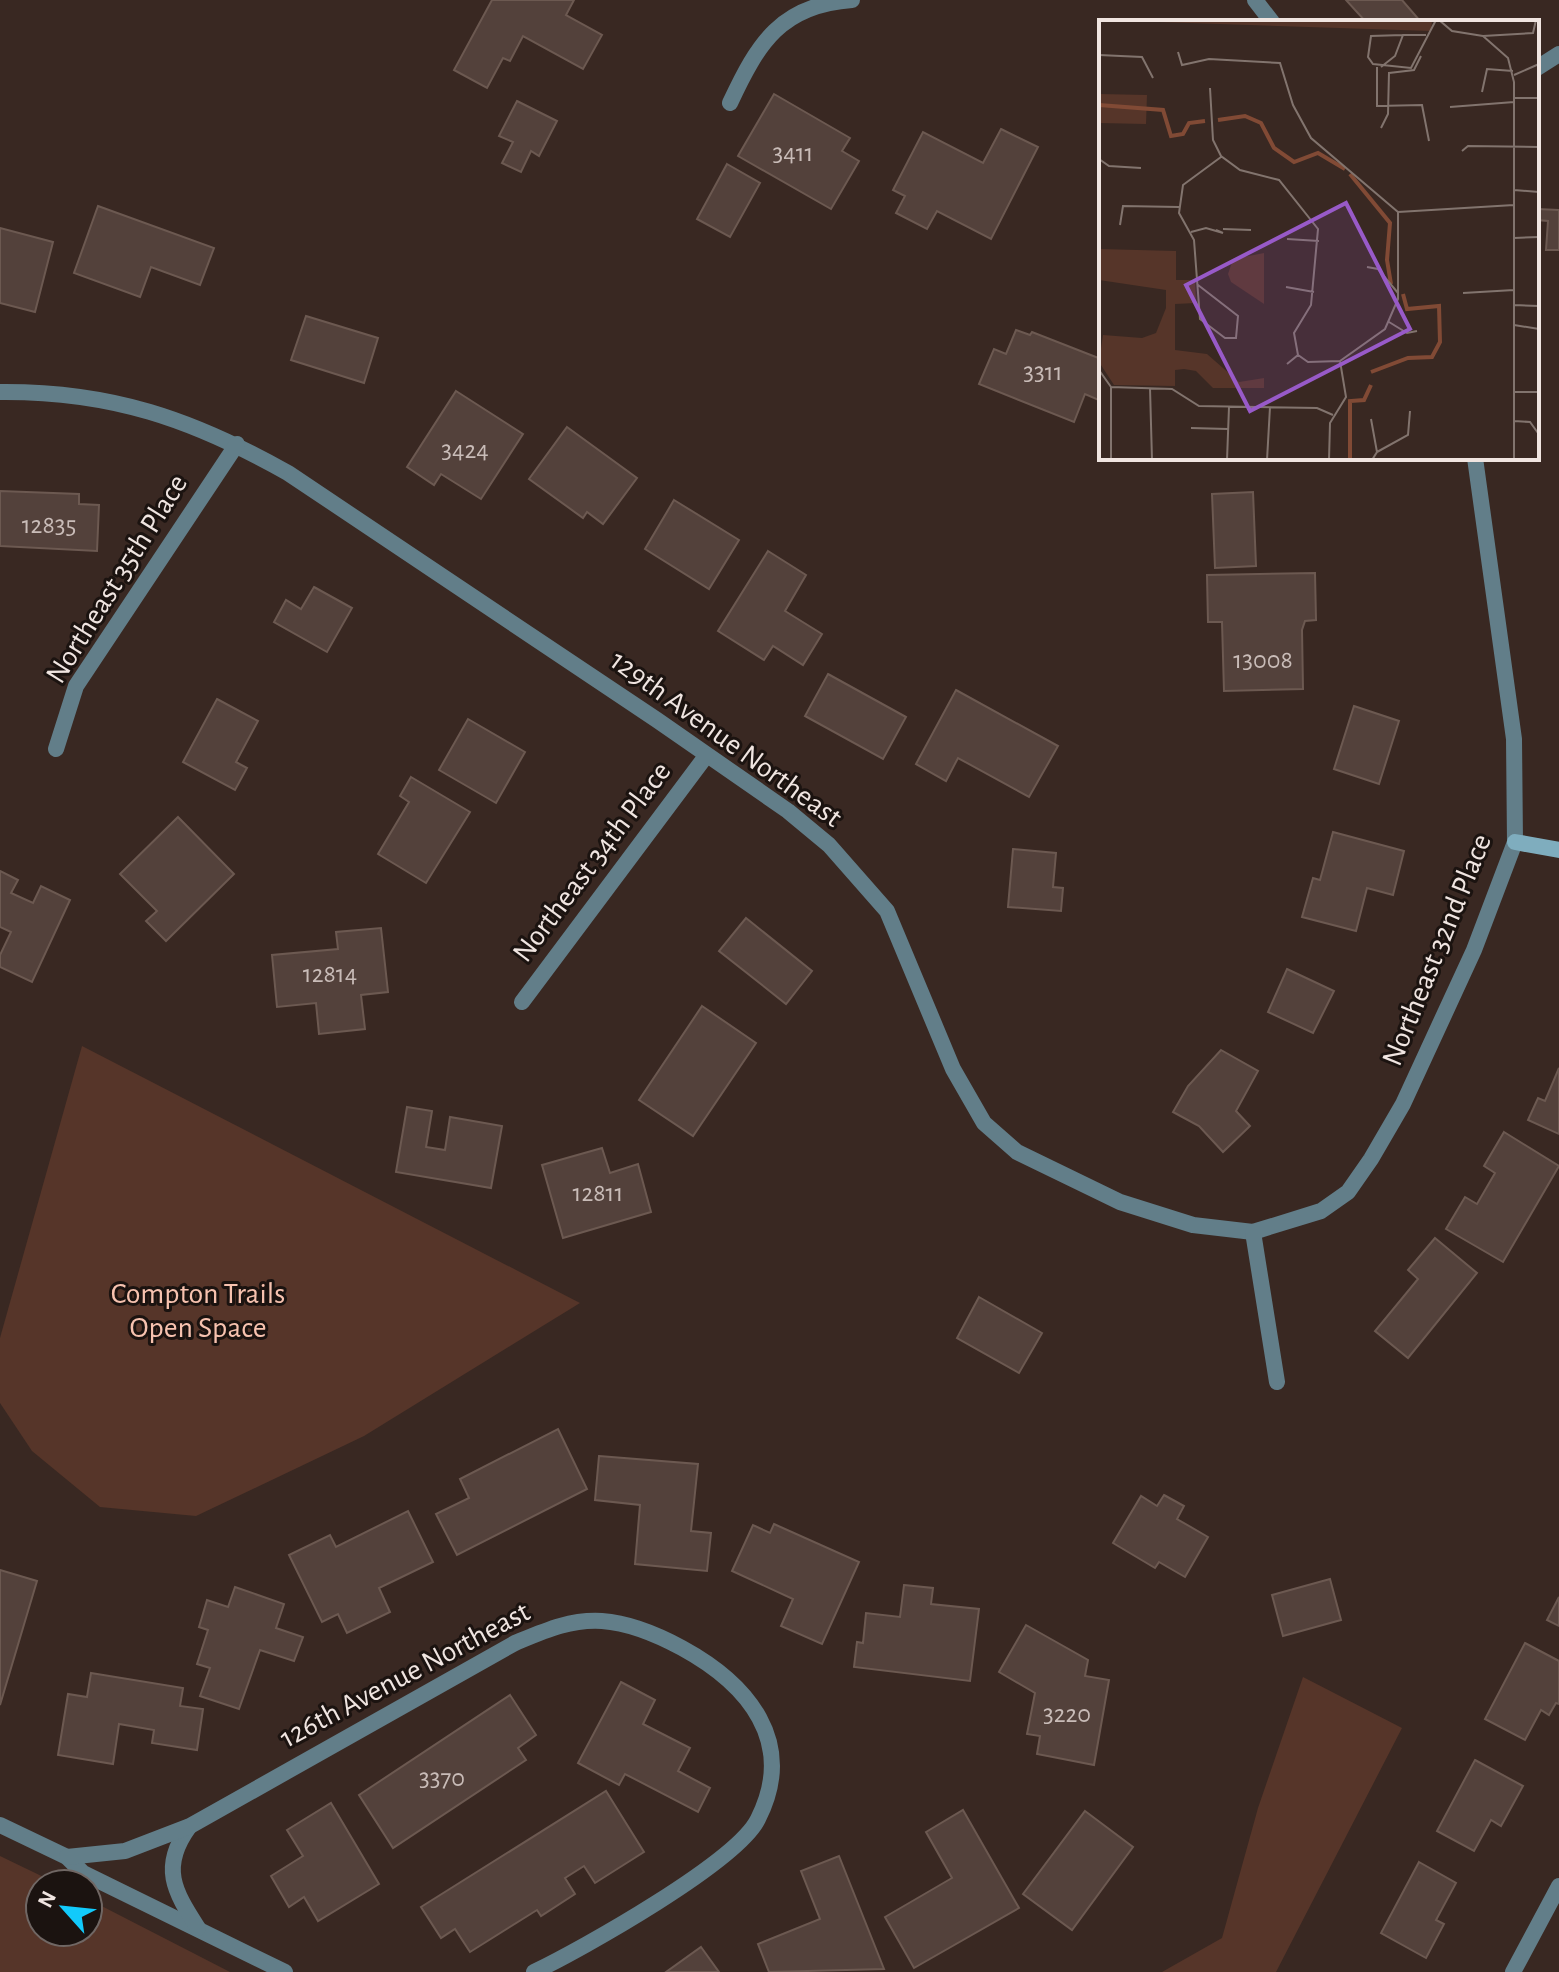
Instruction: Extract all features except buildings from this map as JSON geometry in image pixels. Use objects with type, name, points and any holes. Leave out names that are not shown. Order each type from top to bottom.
[{"type":"street","points":[[730,103],[752,56],[777,28],[805,7],[852,0]]},
{"type":"street","points":[[1255,0],[1270,20]]},
{"type":"street","points":[[1539,67],[1559,54]]},
{"type":"street","name":"129th Avenue Northeast","points":[[0,392],[39,391],[108,399],[237,444],[288,473],[788,811],[829,845],[887,911],[953,1069],[984,1123],[1017,1152],[1120,1202],[1193,1225],[1253,1232]]},
{"type":"street","name":"Northeast 35th Place","points":[[56,749],[76,686],[237,444]]},
{"type":"street","name":"Northeast 32nd Place","points":[[1253,1232],[1321,1211],[1348,1192],[1371,1159],[1403,1104],[1474,950],[1515,842],[1514,739],[1475,460]]},
{"type":"street","name":"Northeast 34th Place","points":[[522,1002],[706,756]]},
{"type":"street","points":[[1515,842],[1559,850]]},
{"type":"street","points":[[1253,1232],[1277,1382]]},
{"type":"street","name":"126th Avenue Northeast","points":[[67,1857],[125,1851],[190,1826],[515,1643],[563,1623],[604,1621],[654,1633],[705,1661],[739,1687],[760,1714],[771,1748],[772,1781],[758,1822],[718,1862],[566,1957],[534,1972]]},
{"type":"street","points":[[0,1825],[67,1857],[83,1873],[285,1972]]},
{"type":"street","points":[[190,1826],[175,1846],[172,1871],[176,1894],[198,1928]]},
{"type":"street","points":[[1513,1972],[1559,1886]]},
{"type":"green space","name":"Compton Trails Open Space","points":[[82,1046],[580,1303],[364,1436],[196,1516],[100,1507],[32,1451],[0,1403],[0,1338]]},
{"type":"green space","points":[[1303,1677],[1402,1728],[1276,1972],[1162,1972],[1222,1938],[1258,1808]]},
{"type":"green space","points":[[0,1856],[25,1868],[24,1948],[104,1948],[104,1907],[230,1972],[0,1972]]}]
